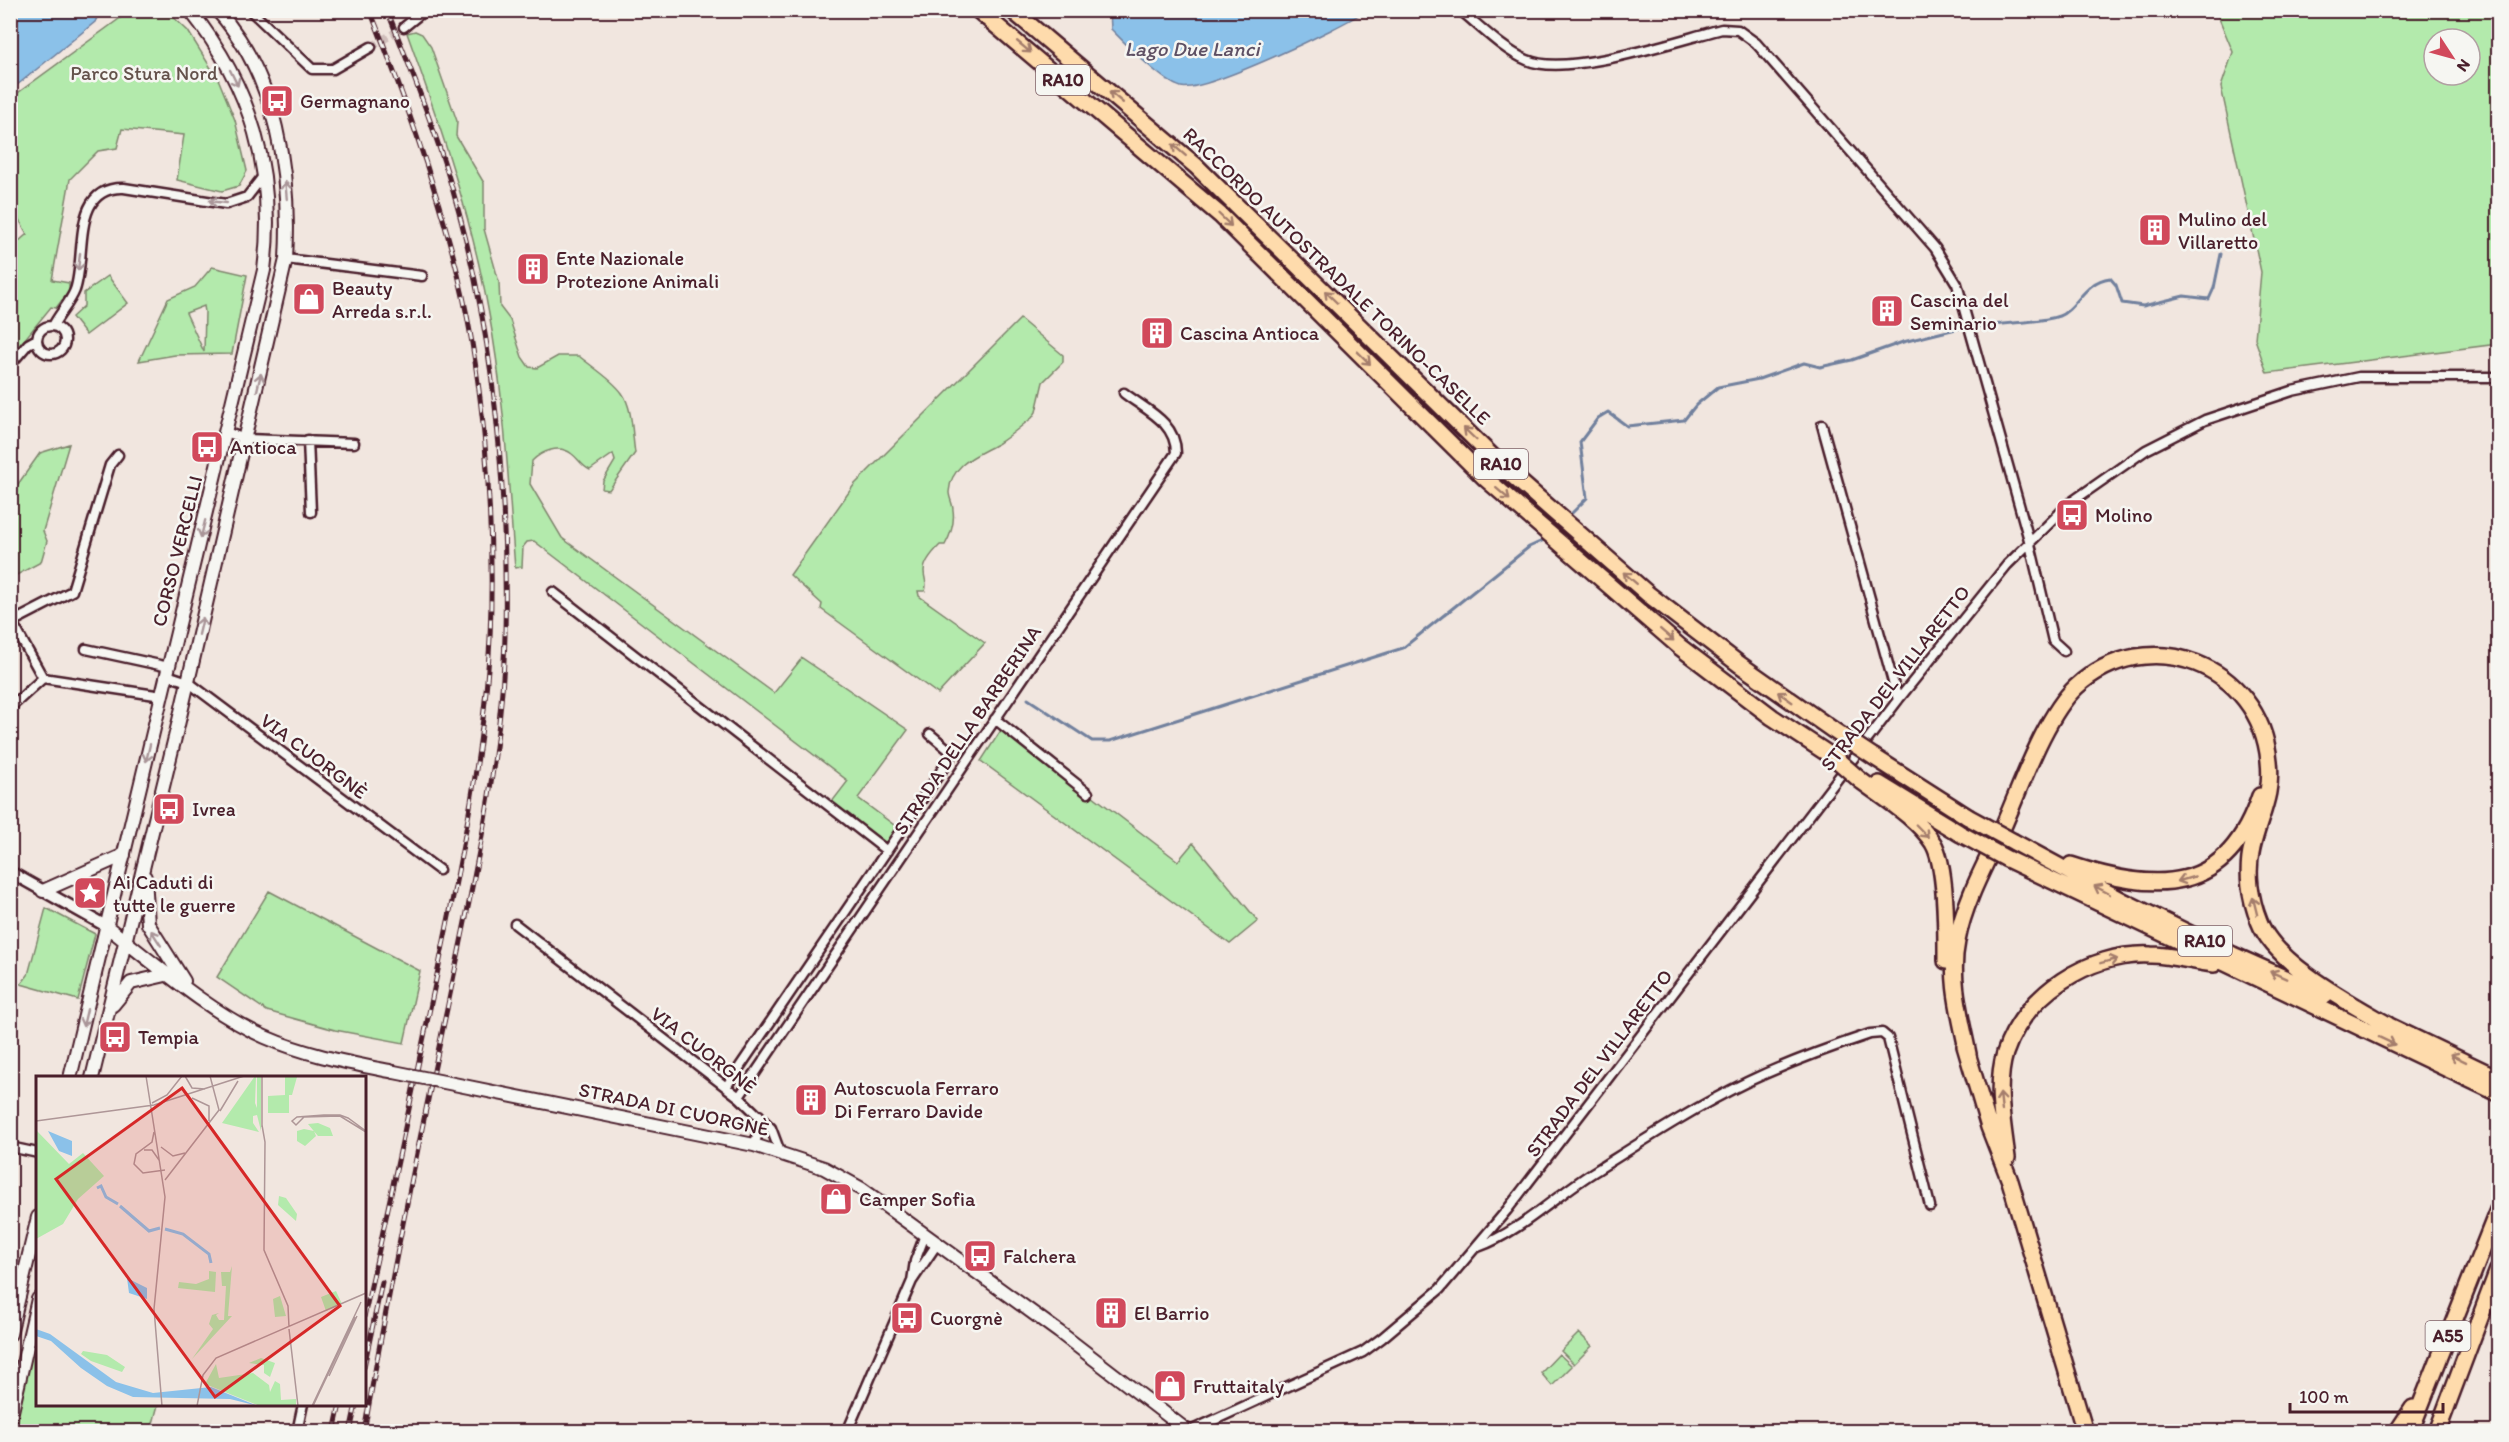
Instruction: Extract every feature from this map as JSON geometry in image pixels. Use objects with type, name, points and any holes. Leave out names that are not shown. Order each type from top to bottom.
[{"type":"highway","name":"RACCORDO AUTOSTRADALE TORINO-CASELLE","points":[[978,10],[1182,181],[1485,478],[1680,647],[1772,717],[1862,778],[2007,859],[2227,965],[2478,1076],[2499,1078]]},
{"type":"highway","name":"RACCORDO AUTOSTRADALE TORINO-CASELLE","points":[[1012,10],[1196,166],[1504,468],[1648,594],[1738,664],[1833,730],[1968,817],[2125,902],[2233,955],[2388,1024],[2478,1076],[2499,1093]]},
{"type":"highway","points":[[1968,1054],[1955,980],[1957,941],[1969,902],[2038,750],[2054,717],[2069,695],[2093,674],[2122,660],[2159,655],[2178,657],[2197,663],[2238,690],[2253,710],[2263,731],[2269,761],[2268,803],[2251,849],[2249,883],[2259,923],[2280,950],[2302,972],[2388,1024]]},
{"type":"highway","points":[[2020,845],[2114,879],[2172,883],[2198,875],[2223,857],[2241,838],[2261,792],[2266,748]]},
{"type":"highway","points":[[1862,778],[1908,816],[1935,846],[1943,895],[1947,990],[1989,1127],[2010,1181],[2085,1431]]},
{"type":"highway","points":[[2010,1181],[2000,1090],[2005,1054],[2019,1024],[2038,1000],[2070,975],[2108,960],[2151,954],[2227,965]]},
{"type":"highway","name":"A55","points":[[2410,1431],[2499,1210]]},
{"type":"highway","name":"A55","points":[[2437,1431],[2476,1322],[2499,1270]]},
{"type":"highway","points":[[2397,1431],[2427,1388]]},
{"type":"highway","points":[[2076,1398],[2090,1431]]},
{"type":"main road","name":"CORSO VERCELLI","points":[[92,1076],[188,682],[286,259],[287,194],[273,122],[249,57],[231,26],[217,10]]},
{"type":"main road","name":"CORSO VERCELLI","points":[[70,1076],[264,270],[268,214],[264,174],[254,127],[242,93],[226,61],[191,11]]},
{"type":"main road","points":[[44,891],[124,855]]},
{"type":"main road","points":[[144,859],[148,924],[188,987]]},
{"type":"main road","name":"STRADA DI CUORGNÈ","points":[[106,926],[237,1022],[288,1047],[394,1072],[754,1145],[780,1152],[839,1175],[1059,1332],[1188,1431]]},
{"type":"main road","points":[[107,1016],[119,994],[131,983],[142,978],[170,974]]},
{"type":"main road","points":[[10,1334],[36,1225]]},
{"type":"main road","points":[[10,1420],[36,1304]]},
{"type":"street","points":[[250,10],[312,69],[333,69],[371,47]]},
{"type":"street","points":[[404,27],[425,10]]},
{"type":"street","points":[[1460,10],[1527,60],[1544,65],[1609,58],[1722,29],[1738,30],[1756,43],[1935,248],[1957,284],[2029,540],[2053,641],[2064,651]]},
{"type":"street","points":[[10,365],[37,339],[40,331],[52,326],[76,288],[85,216],[98,195],[111,189],[124,188],[226,204],[247,197],[264,174]]},
{"type":"street","points":[[286,259],[422,276]]},
{"type":"street","points":[[23,350],[40,349],[52,354],[63,346],[63,333],[52,326]]},
{"type":"street","points":[[37,339],[40,349]]},
{"type":"street","name":"STRADA DEL VILLARETTO","points":[[1188,1431],[1363,1352],[1433,1295],[1478,1247],[1984,591],[2029,540],[2070,503],[2146,450],[2205,420],[2292,391],[2358,377],[2499,377]]},
{"type":"street","name":"STRADA DELLA BARBERINA","points":[[739,1097],[1176,453],[1176,439],[1168,425],[1124,393]]},
{"type":"street","points":[[1822,426],[1898,700]]},
{"type":"street","points":[[226,432],[245,439],[354,443]]},
{"type":"street","points":[[308,440],[311,512]]},
{"type":"street","points":[[43,678],[11,622],[72,591],[110,465],[118,455]]},
{"type":"street","name":"STRADA DELLA BARBERINA","points":[[553,592],[887,851]]},
{"type":"street","name":"VIA CUORGNÈ","points":[[86,649],[168,671],[188,682],[439,870]]},
{"type":"street","points":[[43,678],[162,696]]},
{"type":"street","points":[[10,708],[43,678]]},
{"type":"street","points":[[995,719],[1088,794]]},
{"type":"street","name":"STRADA DELLA BARBERINA","points":[[726,1087],[950,758],[949,750],[930,734]]},
{"type":"street","points":[[10,872],[106,926]]},
{"type":"street","name":"VIA CUORGNÈ","points":[[515,924],[759,1114],[774,1132],[780,1152]]},
{"type":"street","name":"STRADA DEL VILLARETTO","points":[[1478,1247],[1497,1240],[1581,1179],[1745,1083],[1797,1060],[1870,1034],[1882,1033],[1888,1038],[1930,1206]]},
{"type":"street","name":"VIA CUORGNÈ","points":[[754,1145],[760,1128],[759,1114]]},
{"type":"street","points":[[10,1147],[36,1153]]},
{"type":"street","points":[[912,1281],[915,1261],[925,1235]]},
{"type":"street","points":[[847,1431],[912,1281],[937,1244]]},
{"type":"street","points":[[297,1431],[303,1406]]},
{"type":"green space","name":"Parco Stura Nord","points":[[130,11],[167,11],[188,31],[219,81],[235,120],[247,171],[239,186],[222,191],[177,180],[184,135],[122,129],[117,148],[98,151],[70,179],[52,280],[69,283],[69,291],[56,308],[51,307],[11,356],[11,248],[27,234],[11,205],[11,98]]},
{"type":"green space","points":[[2216,11],[2498,11],[2498,344],[2267,373],[2255,339],[2261,272],[2221,87],[2233,52]]},
{"type":"green space","points":[[415,31],[422,34],[431,47],[457,121],[456,136],[484,183],[484,229],[499,282],[500,307],[510,320],[522,357],[529,367],[537,368],[558,356],[579,356],[618,388],[628,406],[635,453],[609,490],[602,489],[603,481],[615,461],[613,454],[590,470],[572,454],[562,449],[541,454],[532,461],[530,484],[562,538],[774,693],[802,658],[908,730],[858,798],[898,828],[888,844],[882,842],[831,803],[848,781],[534,541],[527,542],[523,547],[522,567],[515,568],[502,409],[489,314],[464,207],[443,137],[407,33]]},
{"type":"green space","points":[[212,267],[247,275],[232,354],[175,355],[139,361],[168,299],[195,287]],"holes":[[[204,306],[204,352],[186,313]]]},
{"type":"green space","points":[[108,276],[128,303],[86,335],[72,317],[84,306],[84,293]]},
{"type":"green space","points":[[1020,319],[1063,355],[1063,362],[1043,382],[1036,412],[1032,418],[999,443],[967,461],[960,467],[951,482],[949,492],[953,508],[952,528],[945,545],[940,545],[926,564],[924,571],[926,588],[925,591],[918,591],[919,596],[985,643],[938,694],[821,609],[822,604],[790,575],[854,485]]},
{"type":"green space","points":[[69,444],[43,531],[47,541],[41,562],[11,578],[11,494],[40,453]]},
{"type":"green space","points":[[1003,727],[1178,861],[1193,843],[1258,921],[1230,944],[981,761]]},
{"type":"green space","points":[[269,891],[420,971],[404,1043],[335,1030],[267,1011],[217,977]]},
{"type":"green space","points":[[46,908],[95,934],[78,1000],[21,984],[28,975]]},
{"type":"green space","points":[[36,1332],[36,1406],[158,1406],[151,1431],[13,1432]]},
{"type":"green space","points":[[1579,1333],[1592,1346],[1574,1364],[1561,1351]]},
{"type":"green space","points":[[1559,1354],[1572,1366],[1552,1386],[1541,1373]]},
{"type":"water","points":[[11,10],[100,11],[95,22],[11,90]]},
{"type":"water","name":"Lago Due Lanci","points":[[1110,10],[1365,11],[1303,44],[1243,70],[1195,86],[1181,87],[1154,70],[1111,29]]},
{"type":"waterway","points":[[1980,326],[2059,316],[2065,313],[2093,284],[2110,278],[2116,285],[2122,303],[2143,306],[2184,296],[2209,299],[2214,288],[2221,254]]},
{"type":"waterway","points":[[1572,513],[1587,498],[1580,442],[1598,418],[1608,412],[1627,426],[1684,420],[1696,405],[1718,387],[1759,379],[1804,363],[1820,367],[1852,360],[1903,342],[1960,328]]},
{"type":"waterway","points":[[1028,699],[1092,741],[1110,741],[1403,648],[1529,547],[1542,541]]},
{"type":"tunnel","points":[[371,47],[404,27]]},
{"type":"railway","points":[[366,1308],[469,814],[487,682],[491,591],[489,493],[485,443],[472,344],[463,297],[425,160],[370,10]]},
{"type":"railway","points":[[364,1432],[383,1326],[484,824],[498,730],[505,635],[504,517],[500,458],[486,340],[462,225],[446,168],[387,10]]},
{"type":"railway","points":[[366,1358],[382,1282]]},
{"type":"railway","points":[[334,1432],[340,1406]]},
{"type":"railway","points":[[350,1432],[356,1406]]},
{"type":"place","name":"Germagnano","points":[[277,101]]},
{"type":"place","name":"Mulino del Villaretto","points":[[2155,230]]},
{"type":"place","name":"Ente Nazionale Protezione Animali","points":[[533,269]]},
{"type":"place","name":"Beauty Arreda s.r.l.","points":[[309,299]]},
{"type":"place","name":"Cascina del Seminario","points":[[1887,311]]},
{"type":"place","name":"Cascina Antioca","points":[[1157,333]]},
{"type":"place","name":"Antioca","points":[[207,447]]},
{"type":"place","name":"Molino","points":[[2072,515]]},
{"type":"place","name":"Ivrea","points":[[169,809]]},
{"type":"place","name":"Ai Caduti di tutte le guerre","points":[[90,893]]},
{"type":"place","name":"Tempia","points":[[115,1037]]},
{"type":"place","name":"Autoscuola Ferraro Di Ferraro Davide","points":[[811,1100]]},
{"type":"place","name":"Camper Sofia","points":[[836,1199]]},
{"type":"place","name":"Falchera","points":[[980,1256]]},
{"type":"place","name":"El Barrio","points":[[1111,1313]]},
{"type":"place","name":"Cuorgnè","points":[[907,1318]]},
{"type":"place","name":"Fruttaitaly","points":[[1170,1386]]}]
